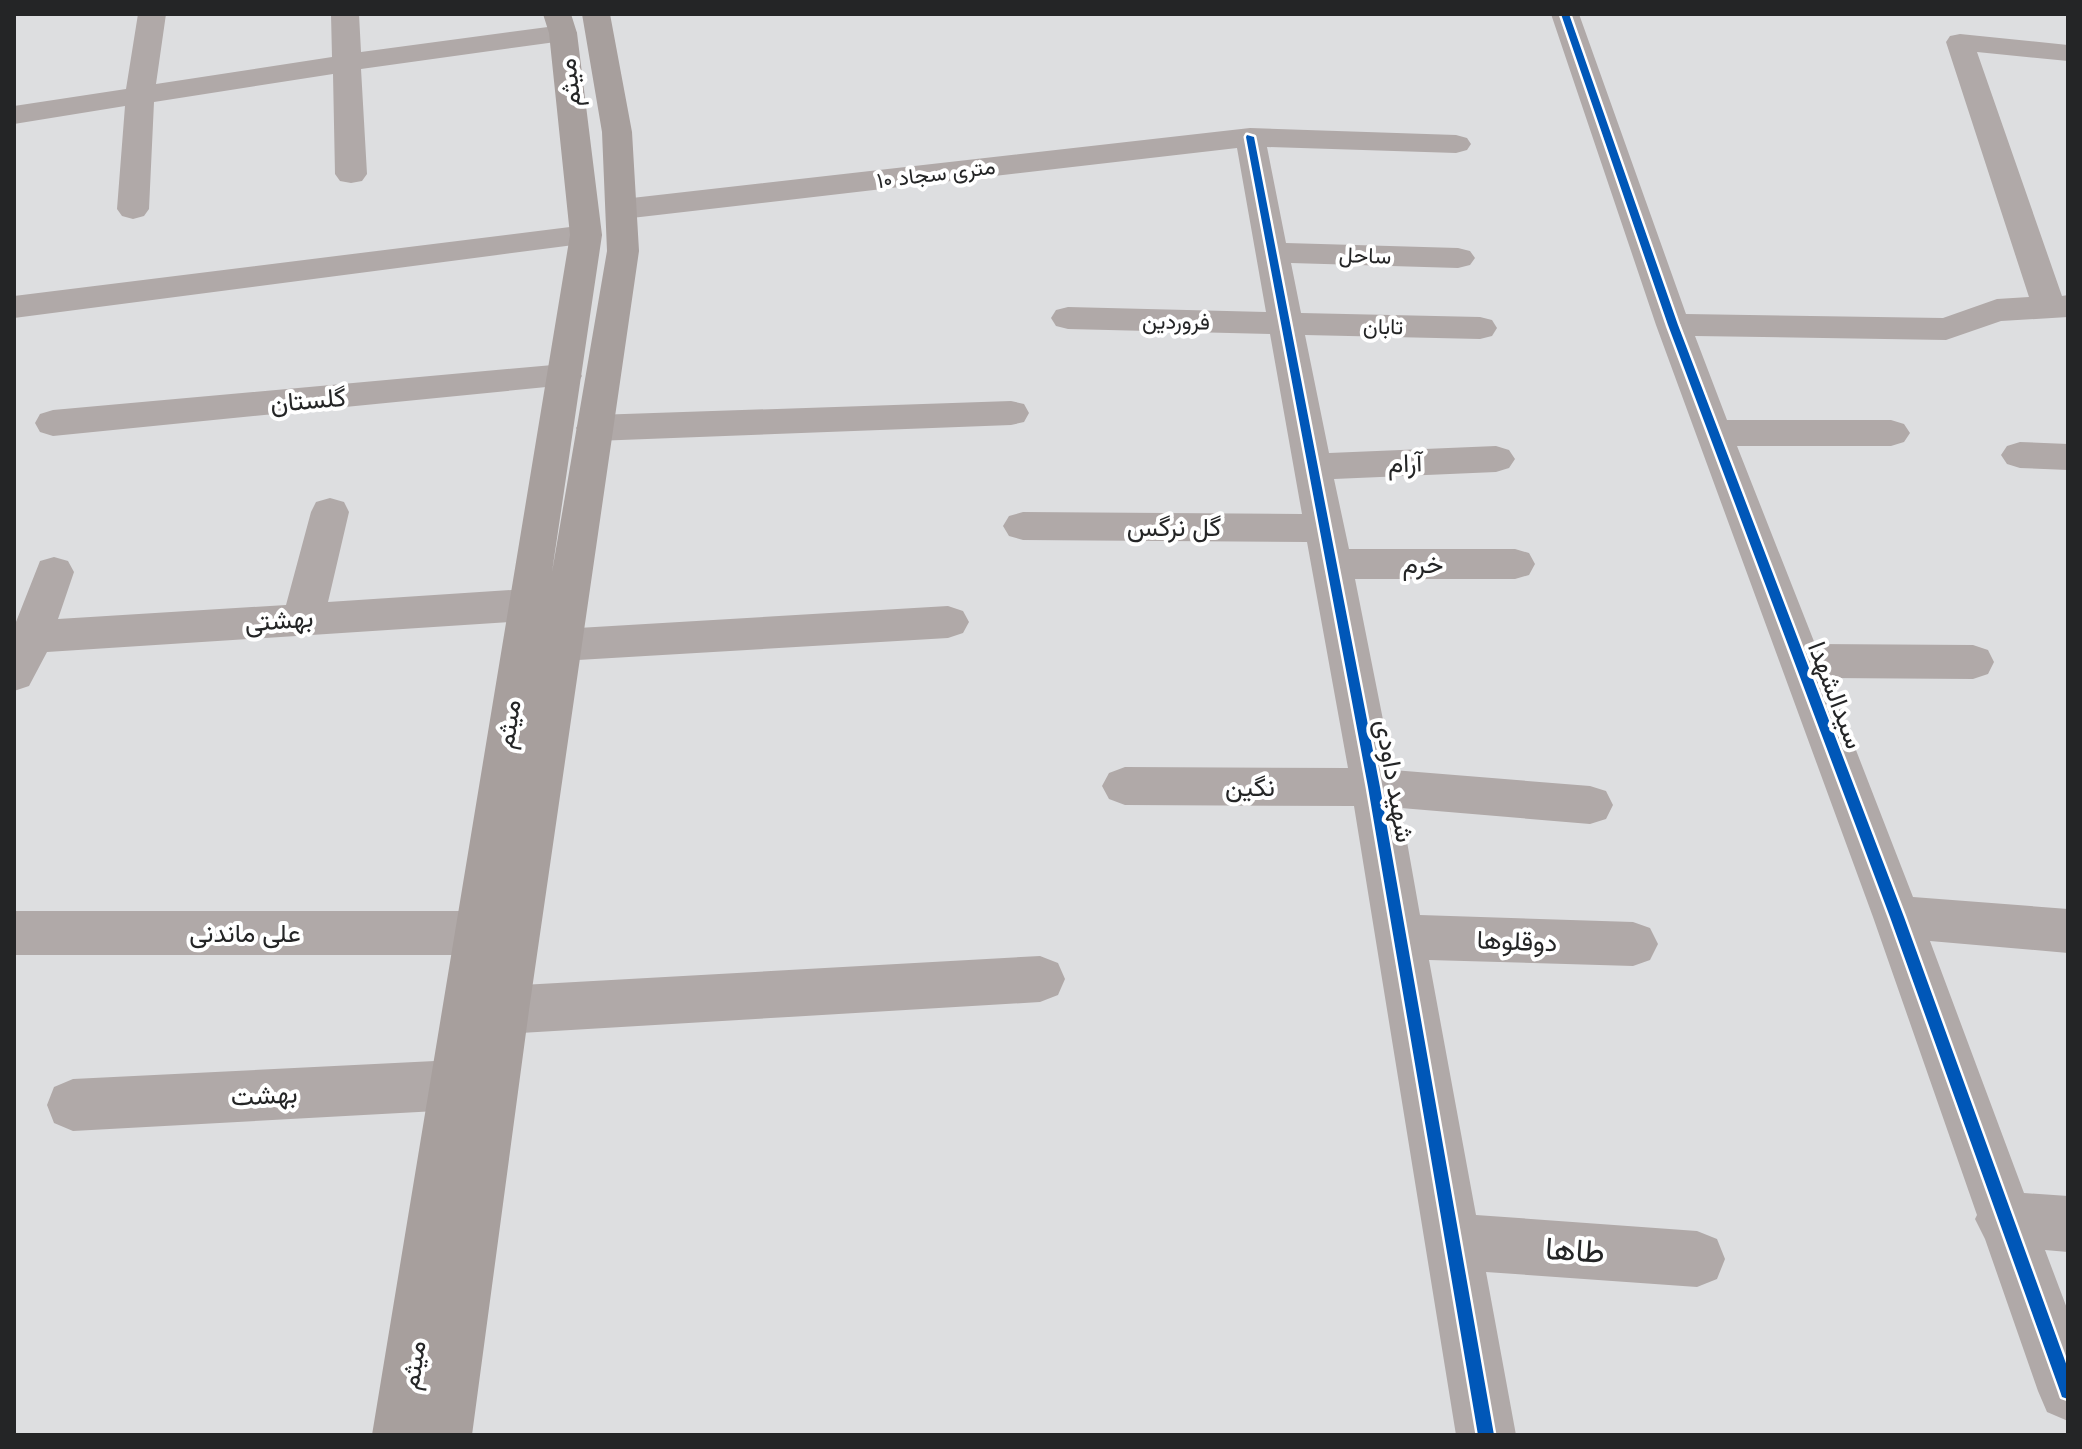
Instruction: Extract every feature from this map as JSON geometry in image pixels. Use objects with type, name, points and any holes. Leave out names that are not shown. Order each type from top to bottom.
[{"type":"main road","name":"میثم","points":[[442,1435],[504,1010],[623,251],[623,209],[605,55],[572,20]]},
{"type":"main road","name":"میثم","points":[[402,1435],[476,933],[586,235],[572,20]]},
{"type":"street","points":[[133,209],[140,95],[152,14]]},
{"type":"street","points":[[345,14],[351,174]]},
{"type":"street","name":"سیدالشهدا","points":[[1565,14],[1673,325],[1897,917],[2003,1219],[2068,1391]]},
{"type":"street","points":[[14,115],[345,63],[572,20]]},
{"type":"street","points":[[1673,325],[1946,329],[1997,310],[2058,306],[1960,42],[2068,53]]},
{"type":"street","name":"۱۰ متری سجاد","points":[[623,209],[1250,137],[1456,144]]},
{"type":"street","name":"شهید داودی","points":[[1250,137],[1374,787],[1486,1435]]},
{"type":"street","points":[[14,307],[586,235]]},
{"type":"street","name":"ساحل","points":[[1272,252],[1458,258]]},
{"type":"street","name":"فروردین","points":[[1068,318],[1285,324]]},
{"type":"street","name":"تابان","points":[[1285,324],[1480,328]]},
{"type":"street","name":"گلستان","points":[[53,423],[564,376]]},
{"type":"street","points":[[595,428],[1011,413]]},
{"type":"street","points":[[1713,433],[1891,433]]},
{"type":"street","points":[[2020,455],[2068,457]]},
{"type":"street","name":"آرام","points":[[1313,467],[1496,459]]},
{"type":"street","points":[[303,618],[330,512]]},
{"type":"street","name":"گل نرگس","points":[[1023,526],[1328,546]]},
{"type":"street","name":"خرم","points":[[1328,546],[1515,564]]},
{"type":"street","points":[[14,674],[54,572]]},
{"type":"street","name":"بهشتی","points":[[31,637],[527,605]]},
{"type":"street","points":[[561,645],[948,622]]},
{"type":"street","points":[[1799,661],[1973,662]]},
{"type":"street","name":"نگین","points":[[1125,786],[1374,787],[1590,805]]},
{"type":"street","points":[[1897,917],[2068,931]]},
{"type":"street","name":"علی ماندنی","points":[[14,933],[476,933]]},
{"type":"street","name":"دوقلوها","points":[[1401,937],[1633,944]]},
{"type":"street","points":[[504,1010],[1040,979]]},
{"type":"street","name":"بهشت","points":[[73,1105],[455,1085]]},
{"type":"street","points":[[2003,1219],[2068,1224]]},
{"type":"street","name":"طاها","points":[[1453,1241],[1697,1259]]},
{"type":"cycle path","points":[[1565,14],[1673,325],[1897,917],[2068,1391]]},
{"type":"cycle path","points":[[1250,137],[1374,787],[1486,1435]]}]
